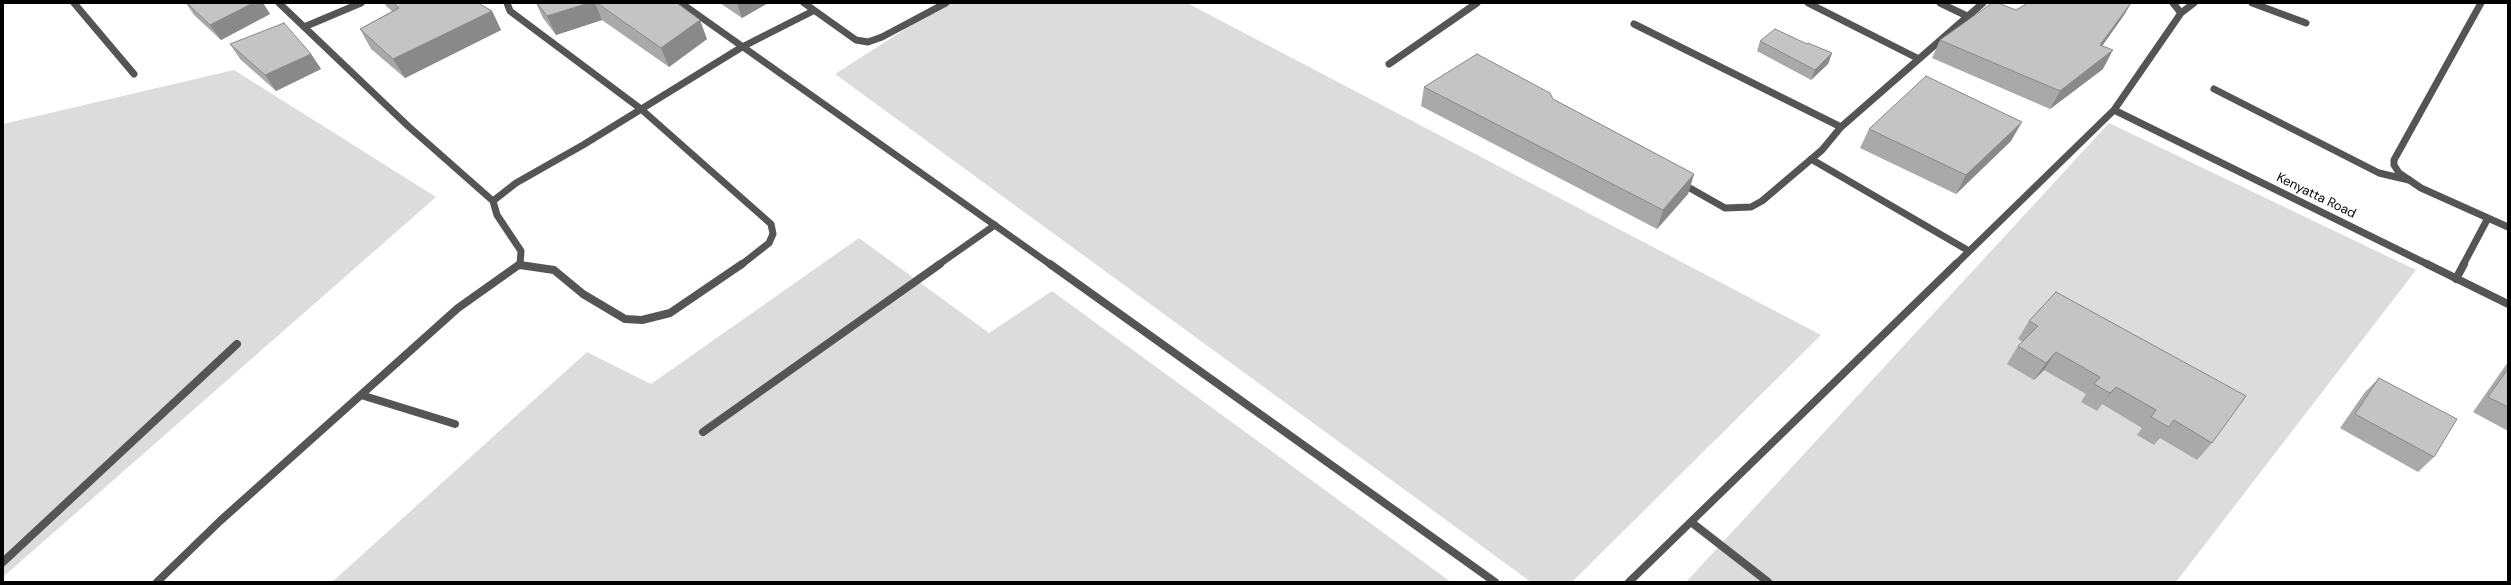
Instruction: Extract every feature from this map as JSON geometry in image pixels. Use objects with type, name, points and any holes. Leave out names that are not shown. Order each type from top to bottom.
[{"type":"street","points":[[74,3],[134,74]]},
{"type":"street","points":[[278,3],[408,126],[493,201],[498,215],[521,251],[520,265]]},
{"type":"street","points":[[304,27],[361,3]]},
{"type":"street","points":[[157,582],[220,521],[458,308],[520,265],[554,270],[583,294],[625,319],[642,320],[670,313],[730,274],[769,243],[772,234],[771,224],[641,109],[510,11],[506,3]]},
{"type":"street","points":[[681,3],[994,226],[1355,480],[1495,582]]},
{"type":"street","points":[[804,3],[813,11],[856,40],[868,42],[882,37],[946,3]]},
{"type":"street","points":[[1389,64],[1477,3]]},
{"type":"street","points":[[1808,3],[1920,59]]},
{"type":"street","points":[[1940,3],[1967,16]]},
{"type":"street","points":[[1675,180],[1725,208],[1739,209],[1751,207],[1762,201],[1811,159],[1841,127],[1983,3]]},
{"type":"street","points":[[2173,3],[2181,13]]},
{"type":"street","points":[[1629,582],[2114,110],[2181,13],[2194,3]]},
{"type":"street","points":[[2252,3],[2306,23]]},
{"type":"street","points":[[2481,3],[2394,160],[2394,165],[2399,173],[2421,188],[2508,227]]},
{"type":"street","points":[[493,201],[516,183],[742,47],[813,11]]},
{"type":"street","points":[[1634,24],[1841,127]]},
{"type":"street","points":[[2214,89],[2379,173],[2408,180]]},
{"type":"street","name":"Kenyatta Road","points":[[2114,110],[2508,304]]},
{"type":"street","points":[[1811,159],[1969,251]]},
{"type":"street","points":[[2456,279],[2488,218]]},
{"type":"street","points":[[703,432],[994,226]]},
{"type":"street","points":[[3,562],[237,344]]},
{"type":"street","points":[[361,395],[454,424]]},
{"type":"street","points":[[1691,522],[1768,582]]},
{"type":"shaded area","points":[[946,3],[1187,3],[1821,335],[1572,582],[1531,582],[835,74]]},
{"type":"shaded area","points":[[234,70],[436,197],[3,577],[3,124]]},
{"type":"shaded area","points":[[2109,123],[2416,270],[2176,582],[1686,582]]},
{"type":"shaded area","points":[[859,238],[989,333],[1052,291],[1451,582],[332,582],[587,352],[651,384]]},
{"type":"building","points":[[187,3],[253,3],[210,25]]},
{"type":"building","points":[[393,3],[478,3],[492,11],[393,59],[360,29],[399,8]]},
{"type":"building","points":[[537,3],[589,3],[547,16]]},
{"type":"building","points":[[597,3],[677,3],[700,20],[661,48]]},
{"type":"building","points":[[1992,3],[1998,3],[2016,10],[2028,3],[2131,3],[2100,45],[2113,50],[2060,91],[1940,40]]},
{"type":"building","points":[[284,23],[311,54],[265,75],[230,44]]},
{"type":"building","points":[[1775,29],[1807,44],[1808,43],[1832,53],[1815,70],[1760,41]]},
{"type":"building","points":[[1477,54],[1550,93],[1553,99],[1694,174],[1663,210],[1424,87]]},
{"type":"building","points":[[1926,76],[2022,122],[1966,175],[1869,129]]},
{"type":"building","points":[[2056,292],[2246,396],[2212,443],[2174,420],[2169,427],[2151,417],[2156,410],[2116,387],[2110,393],[2094,384],[2100,377],[2056,352],[2046,363],[2018,346],[2038,326],[2029,321]]},
{"type":"building","points":[[2508,369],[2508,407],[2488,397]]},
{"type":"building","points":[[2379,378],[2457,419],[2434,457],[2355,414]]}]
